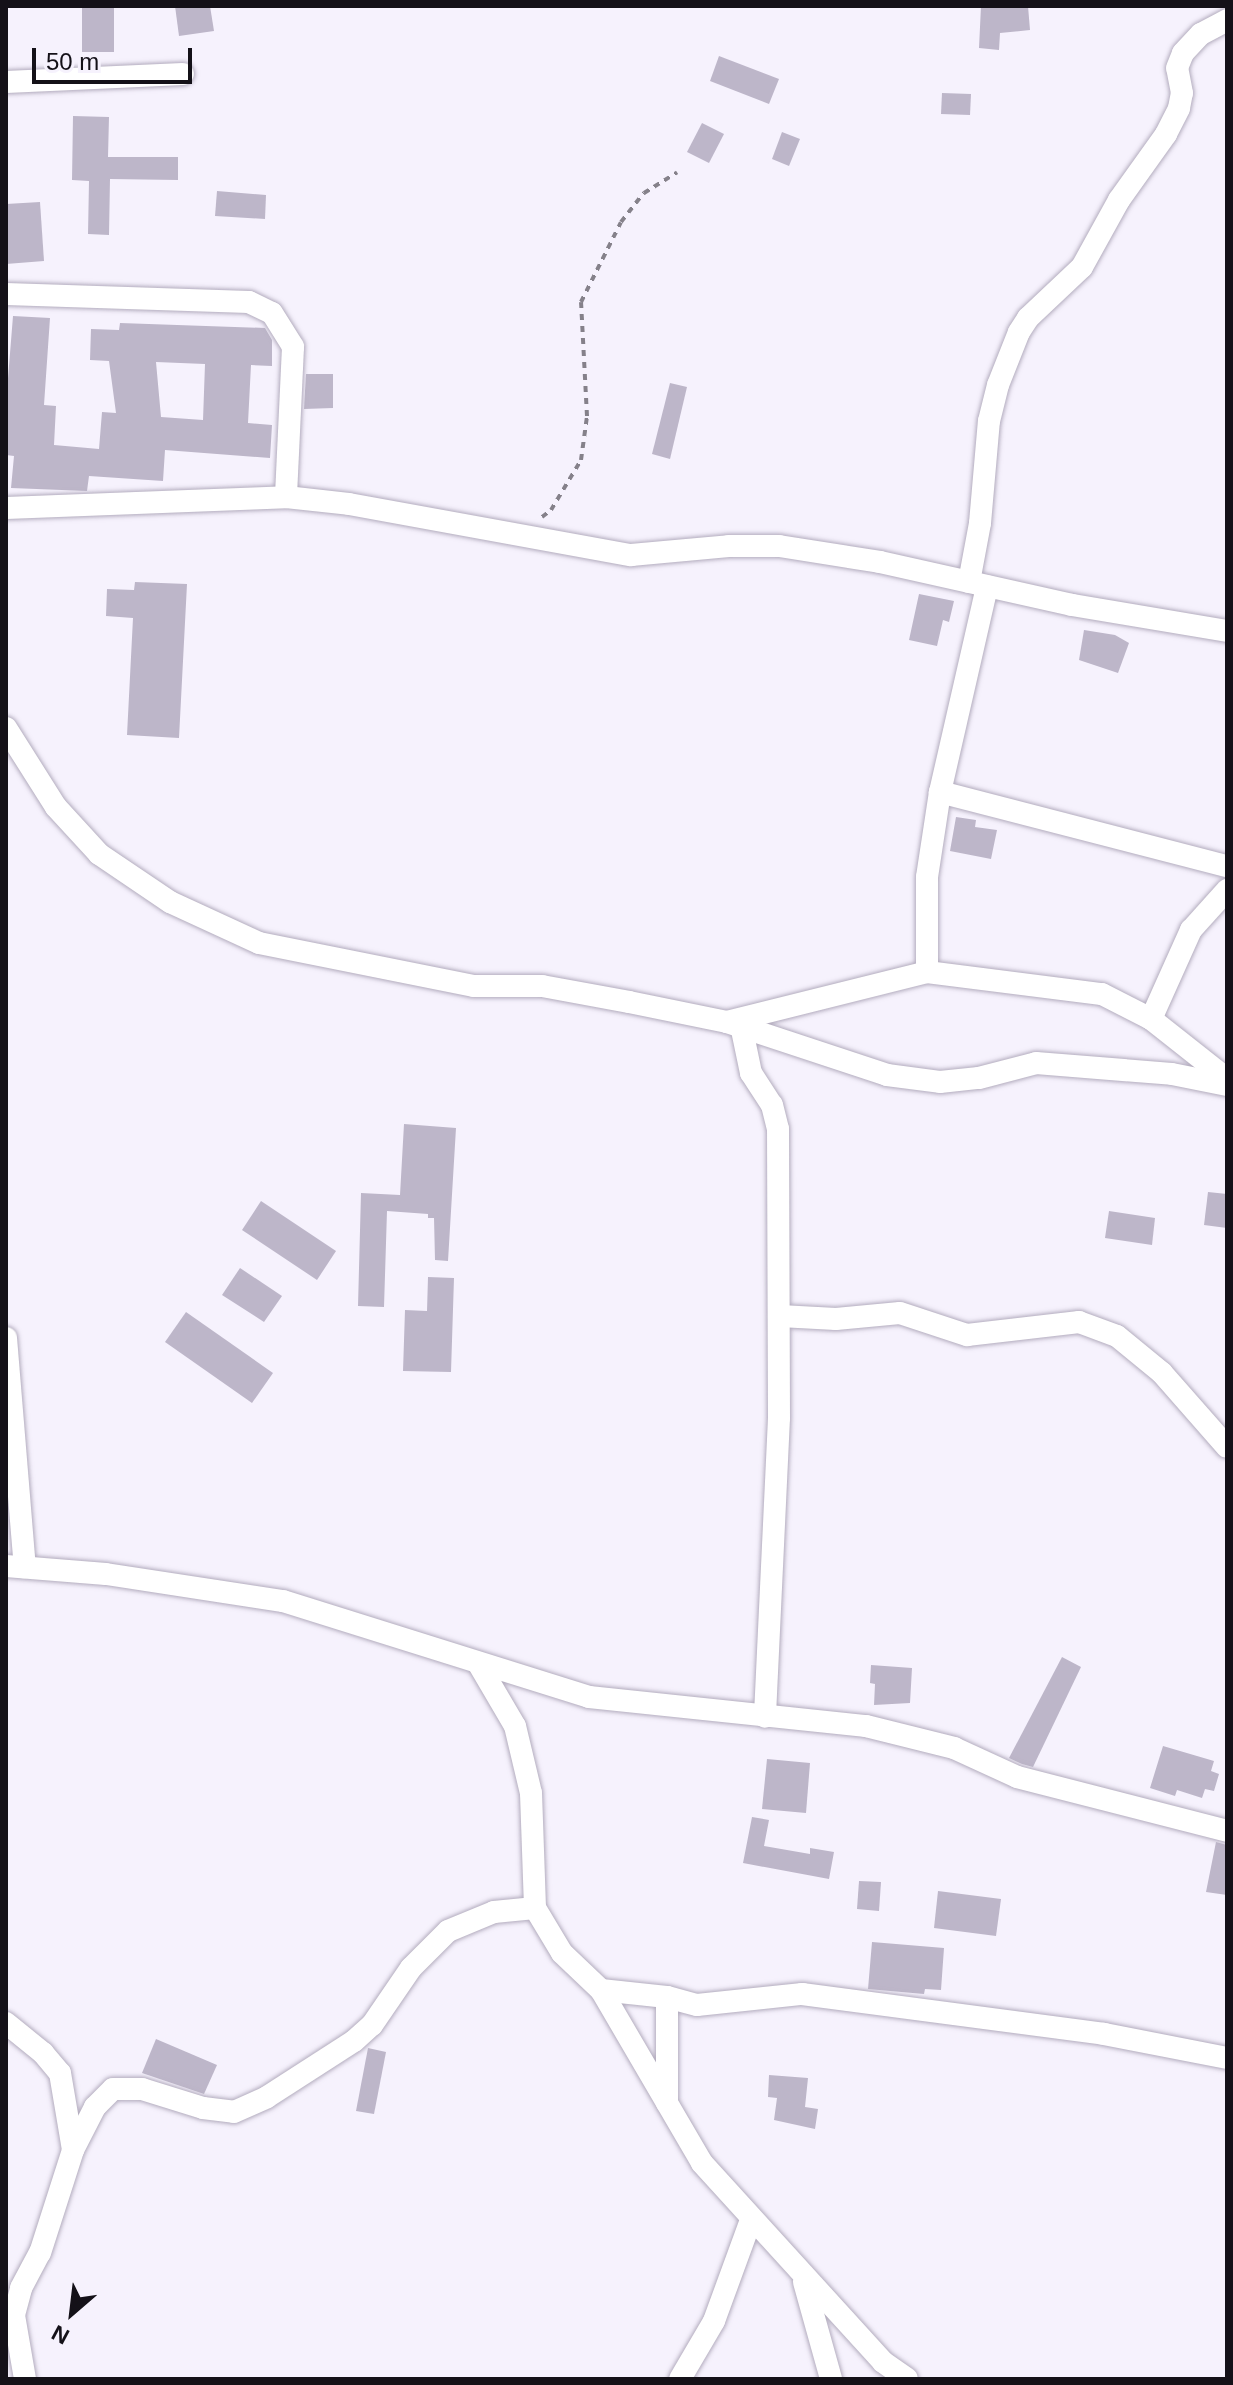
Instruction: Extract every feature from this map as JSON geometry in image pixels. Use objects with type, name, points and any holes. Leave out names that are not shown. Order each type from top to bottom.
[{"type":"street","points":[[927,972],[927,877],[978,584],[989,421],[998,385],[1019,332],[1028,318],[1082,267],[1119,200],[1166,134],[1179,108],[1182,93],[1177,68],[1183,53],[1201,34],[1227,20]]},
{"type":"street","points":[[6,82],[183,74]]},
{"type":"street","points":[[6,294],[249,302],[272,313],[293,347],[286,497]]},
{"type":"street","points":[[6,508],[286,497],[349,504],[631,555],[729,546],[779,546],[880,562],[1072,605],[1227,631]]},
{"type":"street","points":[[6,728],[56,807],[99,854],[170,902],[259,943],[474,986],[542,986],[734,1026],[887,1075],[940,1082],[979,1078],[1036,1063],[1172,1074],[1227,1085]]},
{"type":"street","points":[[940,792],[1227,866]]},
{"type":"street","points":[[1151,1019],[1191,930],[1227,890]]},
{"type":"street","points":[[734,1026],[927,972],[1102,994],[1151,1019],[1227,1079]]},
{"type":"street","points":[[734,1026],[751,1073],[772,1105],[778,1129],[780,1316],[772,1611],[765,1717]]},
{"type":"street","points":[[780,1316],[836,1319],[900,1313],[967,1335],[1079,1322],[1117,1336],[1162,1373],[1227,1447]]},
{"type":"street","points":[[6,1338],[16,1567],[106,1574],[283,1601],[589,1697],[765,1717],[810,1718],[911,1736],[954,1748],[1017,1777],[1227,1831]]},
{"type":"street","points":[[478,1663],[515,1726],[531,1793],[535,1908],[562,1953],[601,1990],[702,2163],[883,2362],[907,2379]]},
{"type":"street","points":[[25,2379],[14,2315],[21,2288],[40,2253],[73,2150],[95,2107],[113,2089],[142,2089],[203,2108],[234,2112],[267,2097],[354,2041],[372,2025],[411,1968],[448,1931],[494,1912],[535,1908]]},
{"type":"street","points":[[601,1990],[667,1997],[697,2005],[802,1994],[1104,2034],[1227,2058]]},
{"type":"street","points":[[667,1997],[667,2104]]},
{"type":"street","points":[[6,2023],[43,2053],[60,2073],[73,2150]]},
{"type":"street","points":[[680,2379],[714,2321],[751,2220]]},
{"type":"street","points":[[803,2277],[831,2379]]},
{"type":"path","points":[[517,536],[551,510],[581,460],[587,416],[581,302],[598,261],[621,222],[644,193],[677,172]]},
{"type":"building","points":[[82,6],[114,6],[114,52],[82,52]]},
{"type":"building","points":[[175,6],[210,6],[214,31],[179,36]]},
{"type":"building","points":[[981,6],[1028,6],[1030,30],[1000,33],[999,50],[979,48]]},
{"type":"building","points":[[719,56],[779,79],[769,104],[710,81]]},
{"type":"building","points":[[942,93],[971,94],[970,115],[941,114]]},
{"type":"building","points":[[73,116],[109,117],[108,157],[178,157],[178,180],[110,179],[109,235],[88,234],[89,181],[72,180]]},
{"type":"building","points":[[702,123],[724,134],[709,163],[687,152]]},
{"type":"building","points":[[782,132],[800,139],[789,166],[772,159]]},
{"type":"building","points":[[217,191],[266,195],[265,219],[215,216]]},
{"type":"building","points":[[40,202],[44,261],[6,264],[6,204]]},
{"type":"building","points":[[13,316],[50,318],[44,405],[56,406],[54,445],[99,449],[102,412],[116,413],[109,361],[90,360],[91,329],[119,330],[120,323],[265,328],[272,340],[272,366],[251,365],[248,423],[272,425],[270,458],[165,450],[163,481],[89,476],[87,491],[11,488],[14,456],[6,455],[6,403]],"holes":[[[156,362],[205,364],[203,420],[161,417]]]},
{"type":"building","points":[[306,374],[333,374],[333,408],[304,409]]},
{"type":"building","points":[[670,383],[687,387],[670,459],[652,454]]},
{"type":"building","points":[[135,582],[187,584],[179,738],[127,735],[133,618],[106,616],[107,589],[134,590]]},
{"type":"building","points":[[919,594],[954,601],[949,622],[943,620],[937,646],[909,640]]},
{"type":"building","points":[[1084,630],[1115,635],[1129,643],[1118,673],[1079,660]]},
{"type":"building","points":[[956,817],[976,820],[975,827],[997,830],[991,859],[950,851]]},
{"type":"building","points":[[404,1124],[456,1128],[448,1261],[435,1260],[434,1218],[428,1218],[428,1214],[387,1211],[384,1307],[358,1306],[361,1193],[400,1195]]},
{"type":"building","points":[[1208,1192],[1227,1194],[1227,1228],[1204,1225]]},
{"type":"building","points":[[261,1201],[336,1251],[317,1280],[242,1230]]},
{"type":"building","points":[[1109,1211],[1155,1218],[1152,1245],[1105,1238]]},
{"type":"building","points":[[240,1268],[282,1296],[264,1322],[222,1295]]},
{"type":"building","points":[[428,1277],[454,1278],[451,1372],[403,1371],[405,1310],[427,1311]]},
{"type":"building","points":[[186,1312],[273,1373],[252,1403],[165,1342]]},
{"type":"building","points":[[1062,1657],[1081,1667],[1033,1767],[1022,1764],[1009,1758]]},
{"type":"building","points":[[871,1665],[912,1668],[910,1703],[874,1705],[875,1684],[870,1683]]},
{"type":"building","points":[[1163,1746],[1214,1761],[1211,1771],[1219,1774],[1214,1791],[1205,1789],[1202,1798],[1177,1790],[1175,1796],[1150,1788]]},
{"type":"building","points":[[767,1759],[810,1763],[806,1813],[762,1809]]},
{"type":"building","points":[[752,1817],[769,1820],[764,1846],[810,1854],[810,1848],[834,1852],[829,1879],[743,1863]]},
{"type":"building","points":[[1216,1842],[1227,1845],[1227,1895],[1206,1892]]},
{"type":"building","points":[[859,1881],[881,1882],[879,1911],[857,1909]]},
{"type":"building","points":[[938,1891],[1001,1899],[996,1936],[934,1928]]},
{"type":"building","points":[[872,1942],[944,1948],[941,1990],[925,1989],[924,1994],[868,1989]]},
{"type":"building","points":[[156,2039],[217,2065],[204,2094],[142,2073]]},
{"type":"building","points":[[368,2048],[386,2052],[374,2114],[356,2111]]},
{"type":"building","points":[[769,2075],[808,2078],[805,2107],[818,2109],[815,2129],[774,2120],[777,2098],[768,2097]]}]
